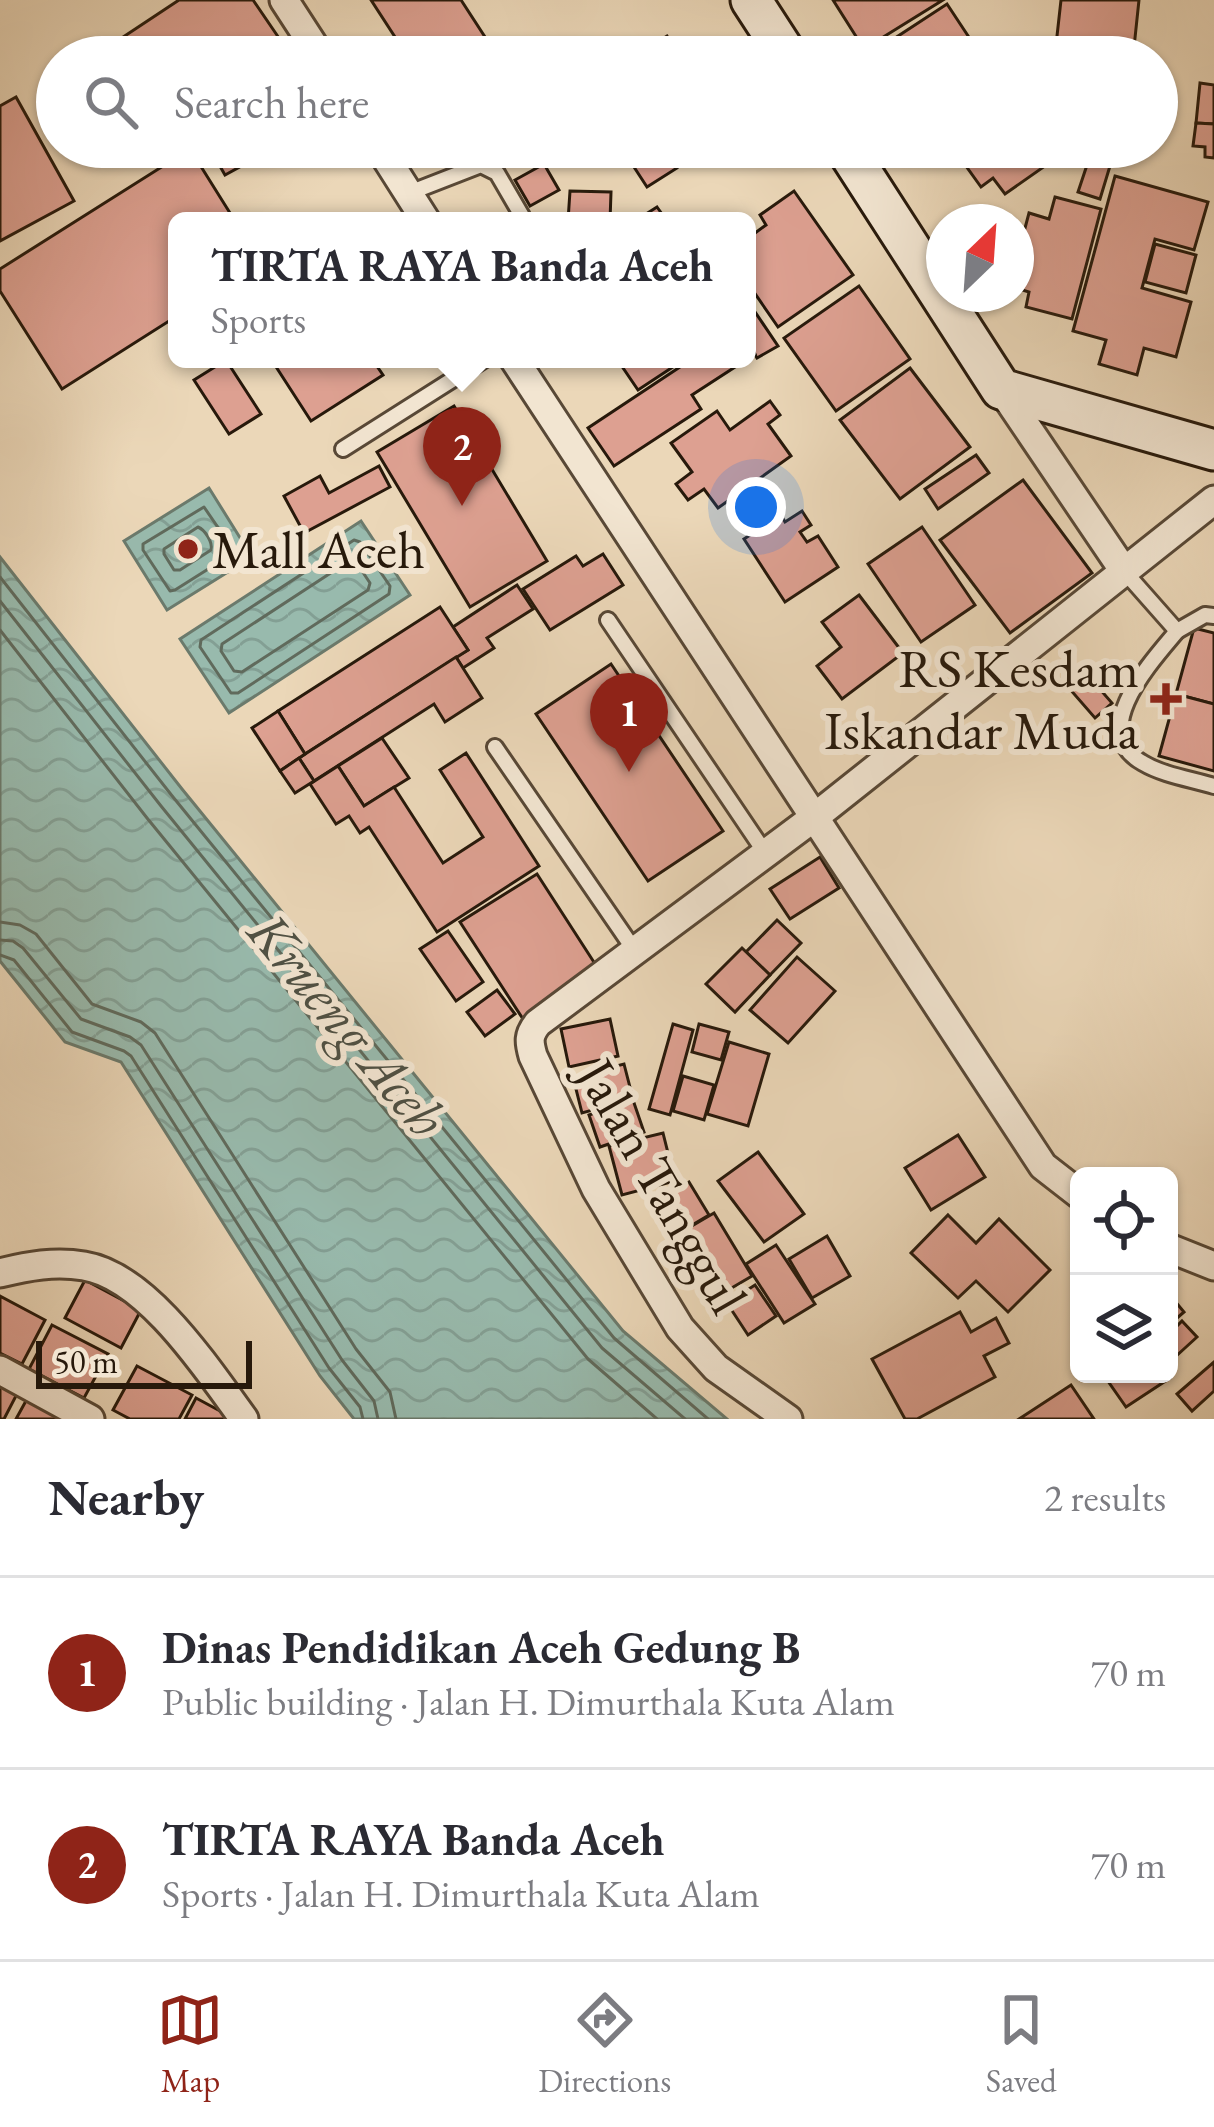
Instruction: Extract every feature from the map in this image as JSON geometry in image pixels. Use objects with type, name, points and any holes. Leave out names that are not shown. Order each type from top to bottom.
[{"type":"street","points":[[284,0],[307,36]]},
{"type":"street","points":[[751,0],[774,36]]},
{"type":"street","points":[[392,168],[420,212]]},
{"type":"street","points":[[859,168],[1124,572]]},
{"type":"street","points":[[520,368],[1043,1166],[1070,1187]]},
{"type":"street","points":[[1001,389],[1214,450]]},
{"type":"street","name":"Jalan Tanggul","points":[[788,1419],[716,1368],[680,1328],[596,1190],[529,1042],[538,1023],[816,816],[1214,500]]},
{"type":"street","points":[[1178,1252],[1214,1266]]},
{"type":"street","points":[[0,1273],[41,1263],[86,1266],[112,1275],[146,1300],[178,1334],[244,1419]]},
{"type":"street","points":[[0,1370],[90,1419]]},
{"type":"lane","points":[[409,194],[474,168]]},
{"type":"lane","points":[[487,168],[497,173],[520,212]]},
{"type":"lane","points":[[343,449],[471,368]]},
{"type":"lane","points":[[1124,572],[1177,631]]},
{"type":"lane","points":[[1214,616],[1205,614],[1177,631],[1142,674],[1119,732],[1127,752],[1144,764],[1214,786]]},
{"type":"lane","points":[[608,620],[766,854]]},
{"type":"lane","points":[[495,747],[635,951]]},
{"type":"water","points":[[209,488],[252,557],[167,610],[124,541]]},
{"type":"water","points":[[361,521],[410,595],[229,713],[180,639]]},
{"type":"water","name":"Krueng Aceh","points":[[0,557],[182,789],[623,1331],[727,1419],[354,1419],[320,1376],[121,1062],[65,1042],[0,961]]},
{"type":"building","points":[[179,0],[253,0],[278,36],[125,36]]},
{"type":"building","points":[[371,0],[461,0],[484,36],[394,36]]},
{"type":"building","points":[[833,0],[943,0],[885,36],[856,36]]},
{"type":"building","points":[[1061,0],[1139,0],[1135,36],[1057,36]]},
{"type":"building","points":[[947,4],[968,36],[898,36]]},
{"type":"building","points":[[1200,83],[1214,85],[1214,124],[1196,123]]},
{"type":"building","points":[[16,97],[36,133],[36,168],[56,168],[74,201],[0,241],[0,106]]},
{"type":"building","points":[[1196,123],[1214,124],[1214,158],[1205,157],[1205,147],[1193,146]]},
{"type":"building","points":[[160,168],[202,168],[229,212],[168,212],[168,322],[62,389],[0,291],[0,269]]},
{"type":"building","points":[[546,168],[559,190],[530,206],[515,180]]},
{"type":"building","points":[[635,168],[677,168],[647,187]]},
{"type":"building","points":[[967,168],[1042,168],[1005,194],[993,178],[981,187]]},
{"type":"building","points":[[1086,168],[1109,168],[1100,199],[1078,192]]},
{"type":"building","points":[[1115,176],[1208,202],[1194,250],[1155,239],[1142,288],[1191,302],[1176,357],[1144,348],[1137,375],[1099,364],[1106,340],[1073,331]]},
{"type":"building","points":[[570,191],[611,192],[610,212],[569,212]]},
{"type":"building","points":[[794,191],[853,275],[778,327],[756,295],[756,232],[766,225],[760,215]]},
{"type":"building","points":[[1055,197],[1101,209],[1072,319],[1034,309],[1034,214],[1049,219]]},
{"type":"building","points":[[1155,244],[1196,255],[1186,293],[1145,282]]},
{"type":"building","points":[[859,286],[910,359],[836,411],[784,338]]},
{"type":"building","points":[[756,313],[778,346],[756,356]]},
{"type":"building","points":[[213,368],[231,368],[261,414],[229,434],[194,380]]},
{"type":"building","points":[[277,368],[378,368],[383,375],[311,421]]},
{"type":"building","points":[[623,368],[671,368],[638,390]]},
{"type":"building","points":[[678,368],[733,368],[692,395],[701,409],[614,466],[588,428]]},
{"type":"building","points":[[910,368],[970,447],[900,499],[840,420]]},
{"type":"building","points":[[770,401],[780,415],[768,424],[791,456],[718,508],[704,489],[688,500],[676,484],[692,472],[671,443],[717,411],[730,430]]},
{"type":"building","points":[[454,406],[547,561],[470,607],[377,452]]},
{"type":"building","points":[[976,455],[989,473],[938,509],[925,489]]},
{"type":"building","points":[[379,466],[390,487],[304,533],[284,496],[320,476],[329,493]]},
{"type":"building","points":[[1023,480],[1092,573],[1010,633],[940,540]]},
{"type":"building","points":[[802,511],[811,525],[800,532],[807,542],[818,536],[838,567],[785,602],[744,539],[781,515],[785,522]]},
{"type":"building","points":[[922,527],[975,605],[921,642],[868,564]]},
{"type":"building","points":[[603,554],[623,585],[550,630],[523,589],[576,556],[583,566]]},
{"type":"building","points":[[517,585],[533,609],[487,638],[494,648],[463,668],[456,657],[468,650],[453,627]]},
{"type":"building","points":[[859,595],[903,653],[842,699],[817,666],[841,647],[822,622]]},
{"type":"building","points":[[440,607],[468,650],[305,754],[278,711]]},
{"type":"building","points":[[1194,628],[1214,633],[1214,704],[1176,694]]},
{"type":"building","points":[[456,657],[482,698],[445,722],[434,704],[314,781],[299,758]]},
{"type":"building","points":[[611,664],[723,831],[648,881],[536,714]]},
{"type":"building","points":[[1085,672],[1112,703],[1095,718],[1068,687]]},
{"type":"building","points":[[1176,694],[1214,704],[1214,771],[1159,756]]},
{"type":"building","points":[[278,711],[305,754],[280,771],[252,728]]},
{"type":"building","points":[[382,738],[409,778],[364,806],[338,766]]},
{"type":"building","points":[[466,753],[539,866],[437,932],[369,827],[360,833],[349,816],[336,824],[310,784],[338,766],[364,806],[394,787],[443,863],[483,837],[440,770]]},
{"type":"building","points":[[299,758],[314,781],[295,793],[280,771]]},
{"type":"building","points":[[820,857],[839,888],[790,919],[770,889]]},
{"type":"building","points":[[537,874],[599,970],[523,1019],[460,922]]},
{"type":"building","points":[[777,920],[801,943],[770,975],[746,952]]},
{"type":"building","points":[[448,931],[483,982],[456,1001],[420,949]]},
{"type":"building","points":[[742,948],[770,975],[735,1012],[706,984]]},
{"type":"building","points":[[797,957],[835,991],[788,1043],[750,1010]]},
{"type":"building","points":[[497,990],[515,1014],[485,1036],[467,1012]]},
{"type":"building","points":[[610,1019],[618,1056],[569,1067],[561,1029]]},
{"type":"building","points":[[673,1024],[693,1030],[670,1115],[649,1109]]},
{"type":"building","points":[[699,1024],[729,1032],[721,1060],[692,1052]]},
{"type":"building","points":[[729,1042],[769,1054],[748,1126],[707,1114]]},
{"type":"building","points":[[624,1064],[633,1099],[582,1113],[573,1077]]},
{"type":"building","points":[[683,1076],[714,1085],[704,1120],[673,1111]]},
{"type":"building","points":[[633,1100],[644,1132],[600,1147],[589,1115]]},
{"type":"building","points":[[663,1133],[675,1181],[622,1195],[609,1146]]},
{"type":"building","points":[[958,1135],[985,1177],[931,1210],[905,1168]]},
{"type":"building","points":[[758,1152],[804,1214],[764,1242],[718,1181]]},
{"type":"building","points":[[689,1182],[709,1215],[672,1237],[652,1204]]},
{"type":"building","points":[[714,1213],[752,1276],[706,1303],[668,1240]]},
{"type":"building","points":[[948,1215],[976,1243],[999,1219],[1050,1270],[1008,1312],[976,1281],[958,1298],[911,1253]]},
{"type":"building","points":[[827,1236],[850,1276],[812,1298],[789,1259]]},
{"type":"building","points":[[776,1245],[815,1304],[784,1323],[746,1264]]},
{"type":"building","points":[[85,1280],[141,1310],[121,1348],[65,1318]]},
{"type":"building","points":[[755,1285],[776,1316],[748,1335],[727,1303]]},
{"type":"building","points":[[0,1296],[45,1320],[22,1364],[0,1353]]},
{"type":"building","points":[[960,1312],[971,1332],[996,1318],[1009,1343],[984,1356],[995,1377],[917,1419],[905,1419],[872,1359]]},
{"type":"building","points":[[1182,1321],[1197,1337],[1178,1354]]},
{"type":"building","points":[[52,1325],[108,1354],[84,1398],[29,1369]]},
{"type":"building","points":[[1214,1362],[1214,1391],[1192,1411],[1177,1394]]},
{"type":"building","points":[[137,1366],[192,1395],[179,1419],[130,1419],[113,1410]]},
{"type":"building","points":[[1109,1383],[1162,1383],[1126,1407]]},
{"type":"building","points":[[0,1385],[17,1394],[4,1419],[0,1419]]},
{"type":"building","points":[[1071,1385],[1094,1419],[1019,1419]]},
{"type":"building","points":[[196,1398],[235,1419],[185,1419]]},
{"type":"building","points":[[27,1399],[65,1419],[16,1419]]},
{"type":"place","name":"TIRTA RAYA Banda Aceh","points":[[462,506]]},
{"type":"place","name":"Mall Aceh","points":[[188,549]]},
{"type":"place","name":"RS Kesdam Iskandar Muda","points":[[1166,699]]},
{"type":"place","name":"Dinas Pendidikan Aceh Gedung B","points":[[629,772]]}]
